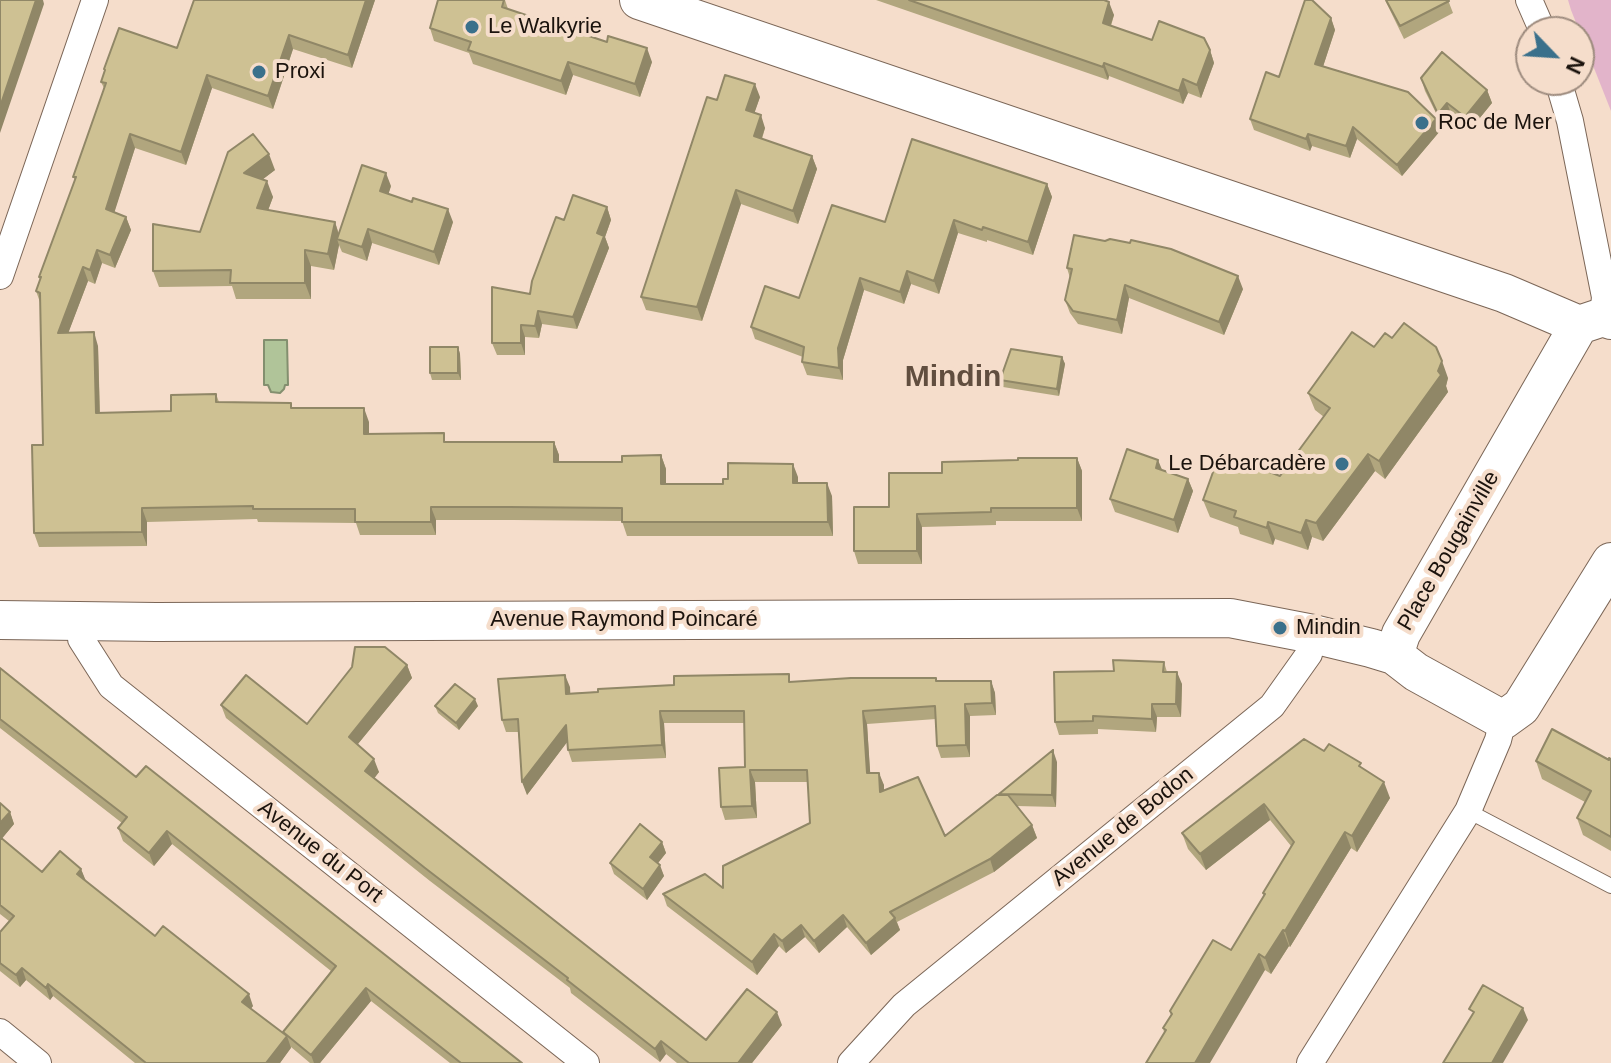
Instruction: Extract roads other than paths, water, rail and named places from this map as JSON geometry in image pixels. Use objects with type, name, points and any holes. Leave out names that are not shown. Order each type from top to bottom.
[{"type":"street","points":[[0,276],[95,0]]},
{"type":"street","points":[[639,0],[1504,293],[1598,321],[1605,297],[1563,96]]},
{"type":"street","name":"Place Bougainville","points":[[1503,720],[1416,672],[1394,655],[1401,634],[1598,321]]},
{"type":"street","points":[[1310,1063],[1468,811],[1498,740],[1503,720],[1521,707],[1611,562]]},
{"type":"street","name":"Avenue Raymond Poincaré","points":[[0,620],[1230,618],[1313,634]]},
{"type":"street","name":"Avenue du Port","points":[[81,622],[81,639],[111,686],[586,1063]]},
{"type":"street","points":[[1313,634],[1394,655]]},
{"type":"street","name":"Avenue de Bodon","points":[[851,1063],[904,1005],[1272,706],[1309,654],[1313,634]]},
{"type":"street","points":[[0,1032],[38,1063]]},
{"type":"lane","points":[[1468,811],[1611,886]]},
{"type":"place","name":"Le Walkyrie","points":[[472,27]]},
{"type":"place","name":"Proxi","points":[[259,72]]},
{"type":"place","name":"Roc de Mer","points":[[1422,123]]},
{"type":"place","name":"Le Débarcadère","points":[[1342,464]]},
{"type":"place","name":"Mindin","points":[[1280,628]]},
{"type":"district","name":"Mindin","points":[[953,378]]}]
